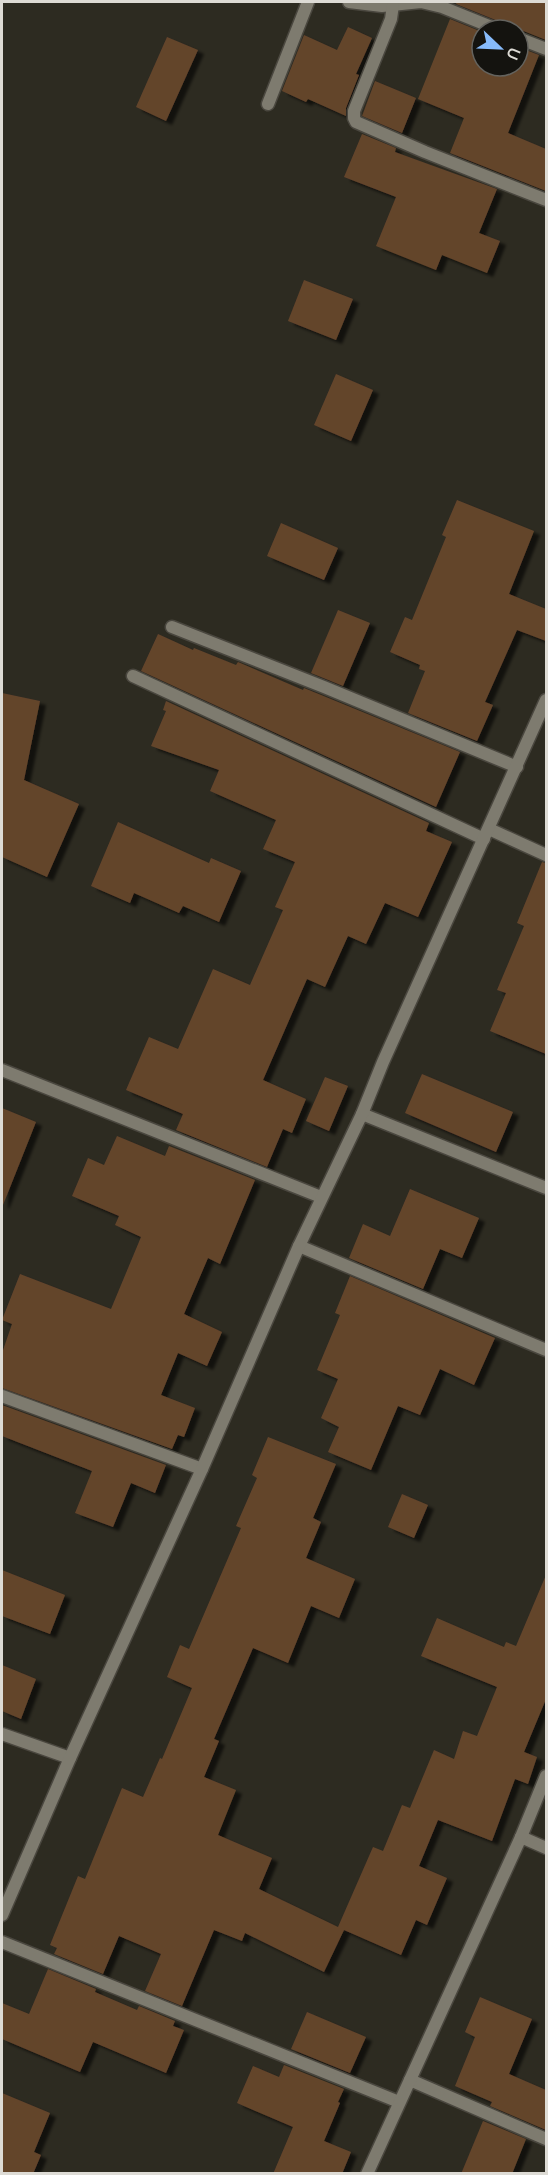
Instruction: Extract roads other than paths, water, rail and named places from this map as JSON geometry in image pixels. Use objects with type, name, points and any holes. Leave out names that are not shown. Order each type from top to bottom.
[{"type":"street","points":[[268,104],[308,2]]},
{"type":"street","points":[[348,2],[382,6],[421,2],[442,7],[470,18]]},
{"type":"street","points":[[393,5],[391,19],[354,111],[356,122],[546,200]]},
{"type":"street","points":[[530,43],[546,49]]},
{"type":"street","points":[[172,627],[517,766]]},
{"type":"street","points":[[133,676],[487,834],[546,855]]},
{"type":"street","points":[[2,1915],[70,1758],[202,1469],[299,1246],[362,1114],[382,1062],[546,700]]},
{"type":"street","points":[[2,1071],[321,1197]]},
{"type":"street","points":[[362,1114],[546,1188]]},
{"type":"street","points":[[299,1246],[546,1350]]},
{"type":"street","points":[[2,1396],[202,1469]]},
{"type":"street","points":[[2,1734],[70,1758]]},
{"type":"street","points":[[367,2174],[521,1838],[546,1776]]},
{"type":"street","points":[[521,1838],[546,1848]]},
{"type":"street","points":[[2,1942],[399,2102]]},
{"type":"street","points":[[410,2080],[546,2139]]}]
